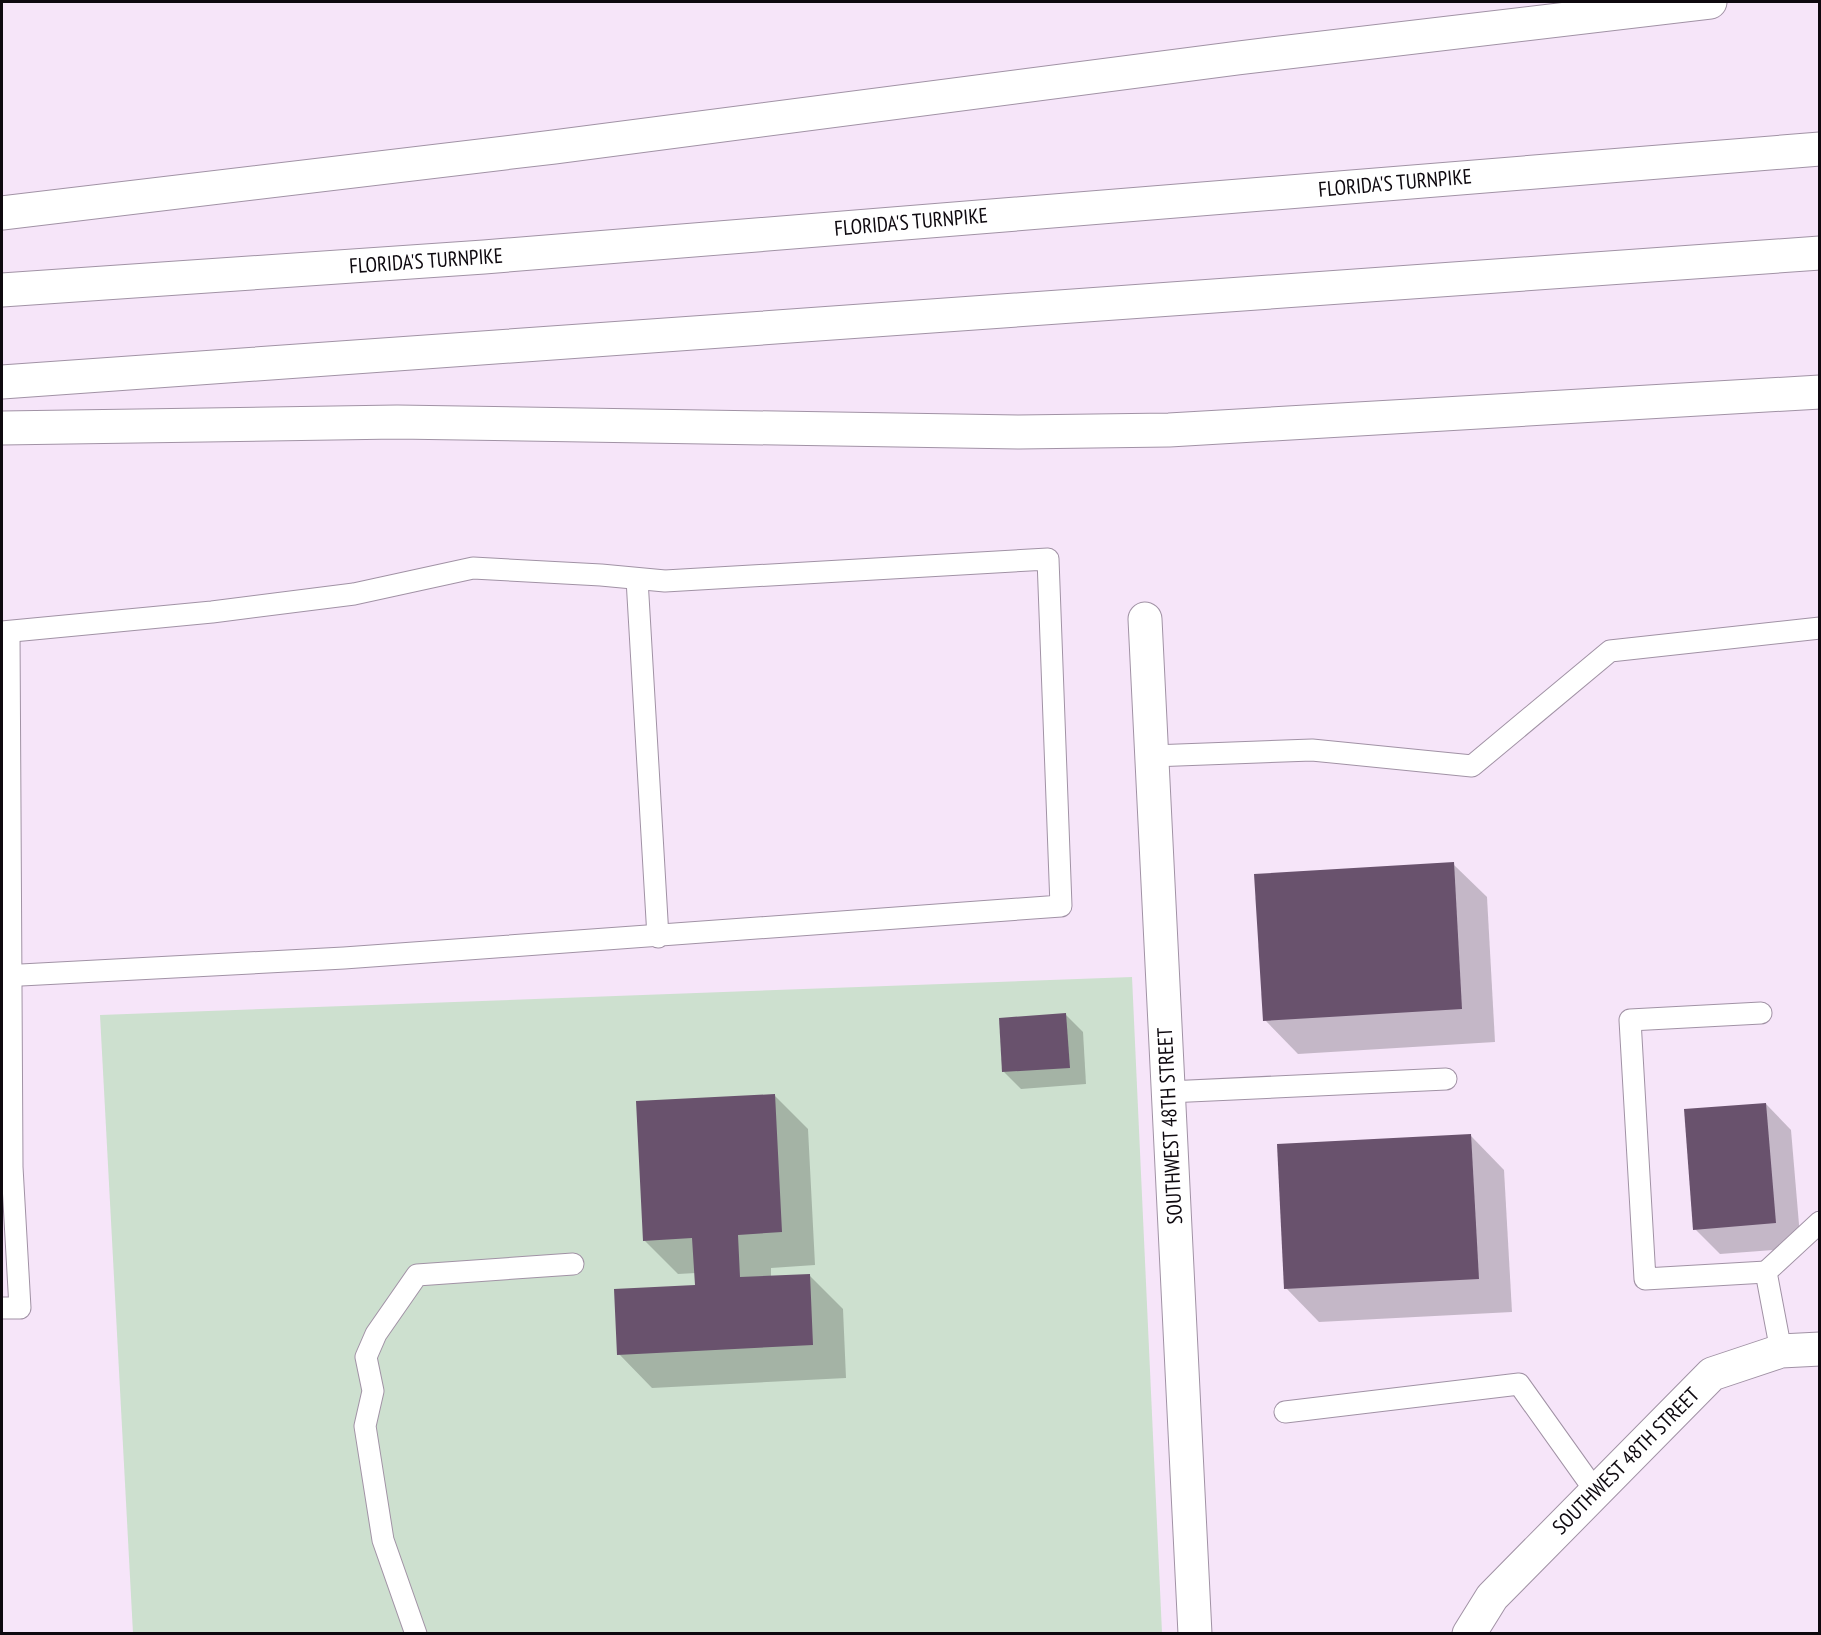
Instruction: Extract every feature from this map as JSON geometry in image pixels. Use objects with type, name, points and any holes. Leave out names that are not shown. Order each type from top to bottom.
[{"type":"main road","points":[[2,213],[554,147],[1238,58],[1710,2]]},
{"type":"main road","name":"FLORIDA'S TURNPIKE","points":[[2,290],[496,256],[1820,149]]},
{"type":"main road","points":[[2,382],[1820,253]]},
{"type":"main road","points":[[2,428],[397,422],[1019,432],[1169,430],[1820,392]]},
{"type":"main road","name":"SOUTHWEST 48TH STREET","points":[[1145,620],[1195,1634]]},
{"type":"main road","name":"SOUTHWEST 48TH STREET","points":[[1469,1634],[1492,1597],[1712,1374],[1781,1351],[1820,1349]]},
{"type":"lane","points":[[2,1308],[20,1308],[7,1167],[6,976],[5,632],[212,612],[333,597],[473,568],[665,581],[1048,559],[1061,906],[344,958],[6,976]]},
{"type":"lane","points":[[637,579],[658,937]]},
{"type":"lane","points":[[1152,756],[1312,750],[1472,766],[1610,651],[1820,628]]},
{"type":"lane","points":[[1761,1013],[1630,1020],[1645,1279],[1766,1272],[1820,1222]]},
{"type":"lane","points":[[1168,1092],[1446,1079]]},
{"type":"lane","points":[[416,1634],[383,1540],[365,1426],[373,1391],[366,1357],[376,1334],[417,1275],[573,1264]]},
{"type":"lane","points":[[1766,1272],[1781,1351]]},
{"type":"lane","points":[[1284,1412],[1518,1384],[1596,1492]]},
{"type":"green space","points":[[1132,977],[1162,1633],[133,1633],[100,1015]]},
{"type":"building","points":[[1454,862],[1462,1009],[1263,1021],[1254,874]]},
{"type":"building","points":[[1066,1013],[1070,1068],[1002,1072],[999,1018]]},
{"type":"building","points":[[775,1094],[782,1232],[738,1235],[740,1277],[810,1274],[813,1345],[617,1355],[614,1289],[695,1285],[692,1238],[643,1241],[636,1101]]},
{"type":"building","points":[[1766,1103],[1776,1223],[1693,1230],[1684,1109]]},
{"type":"building","points":[[1471,1134],[1479,1279],[1284,1289],[1277,1144]]}]
